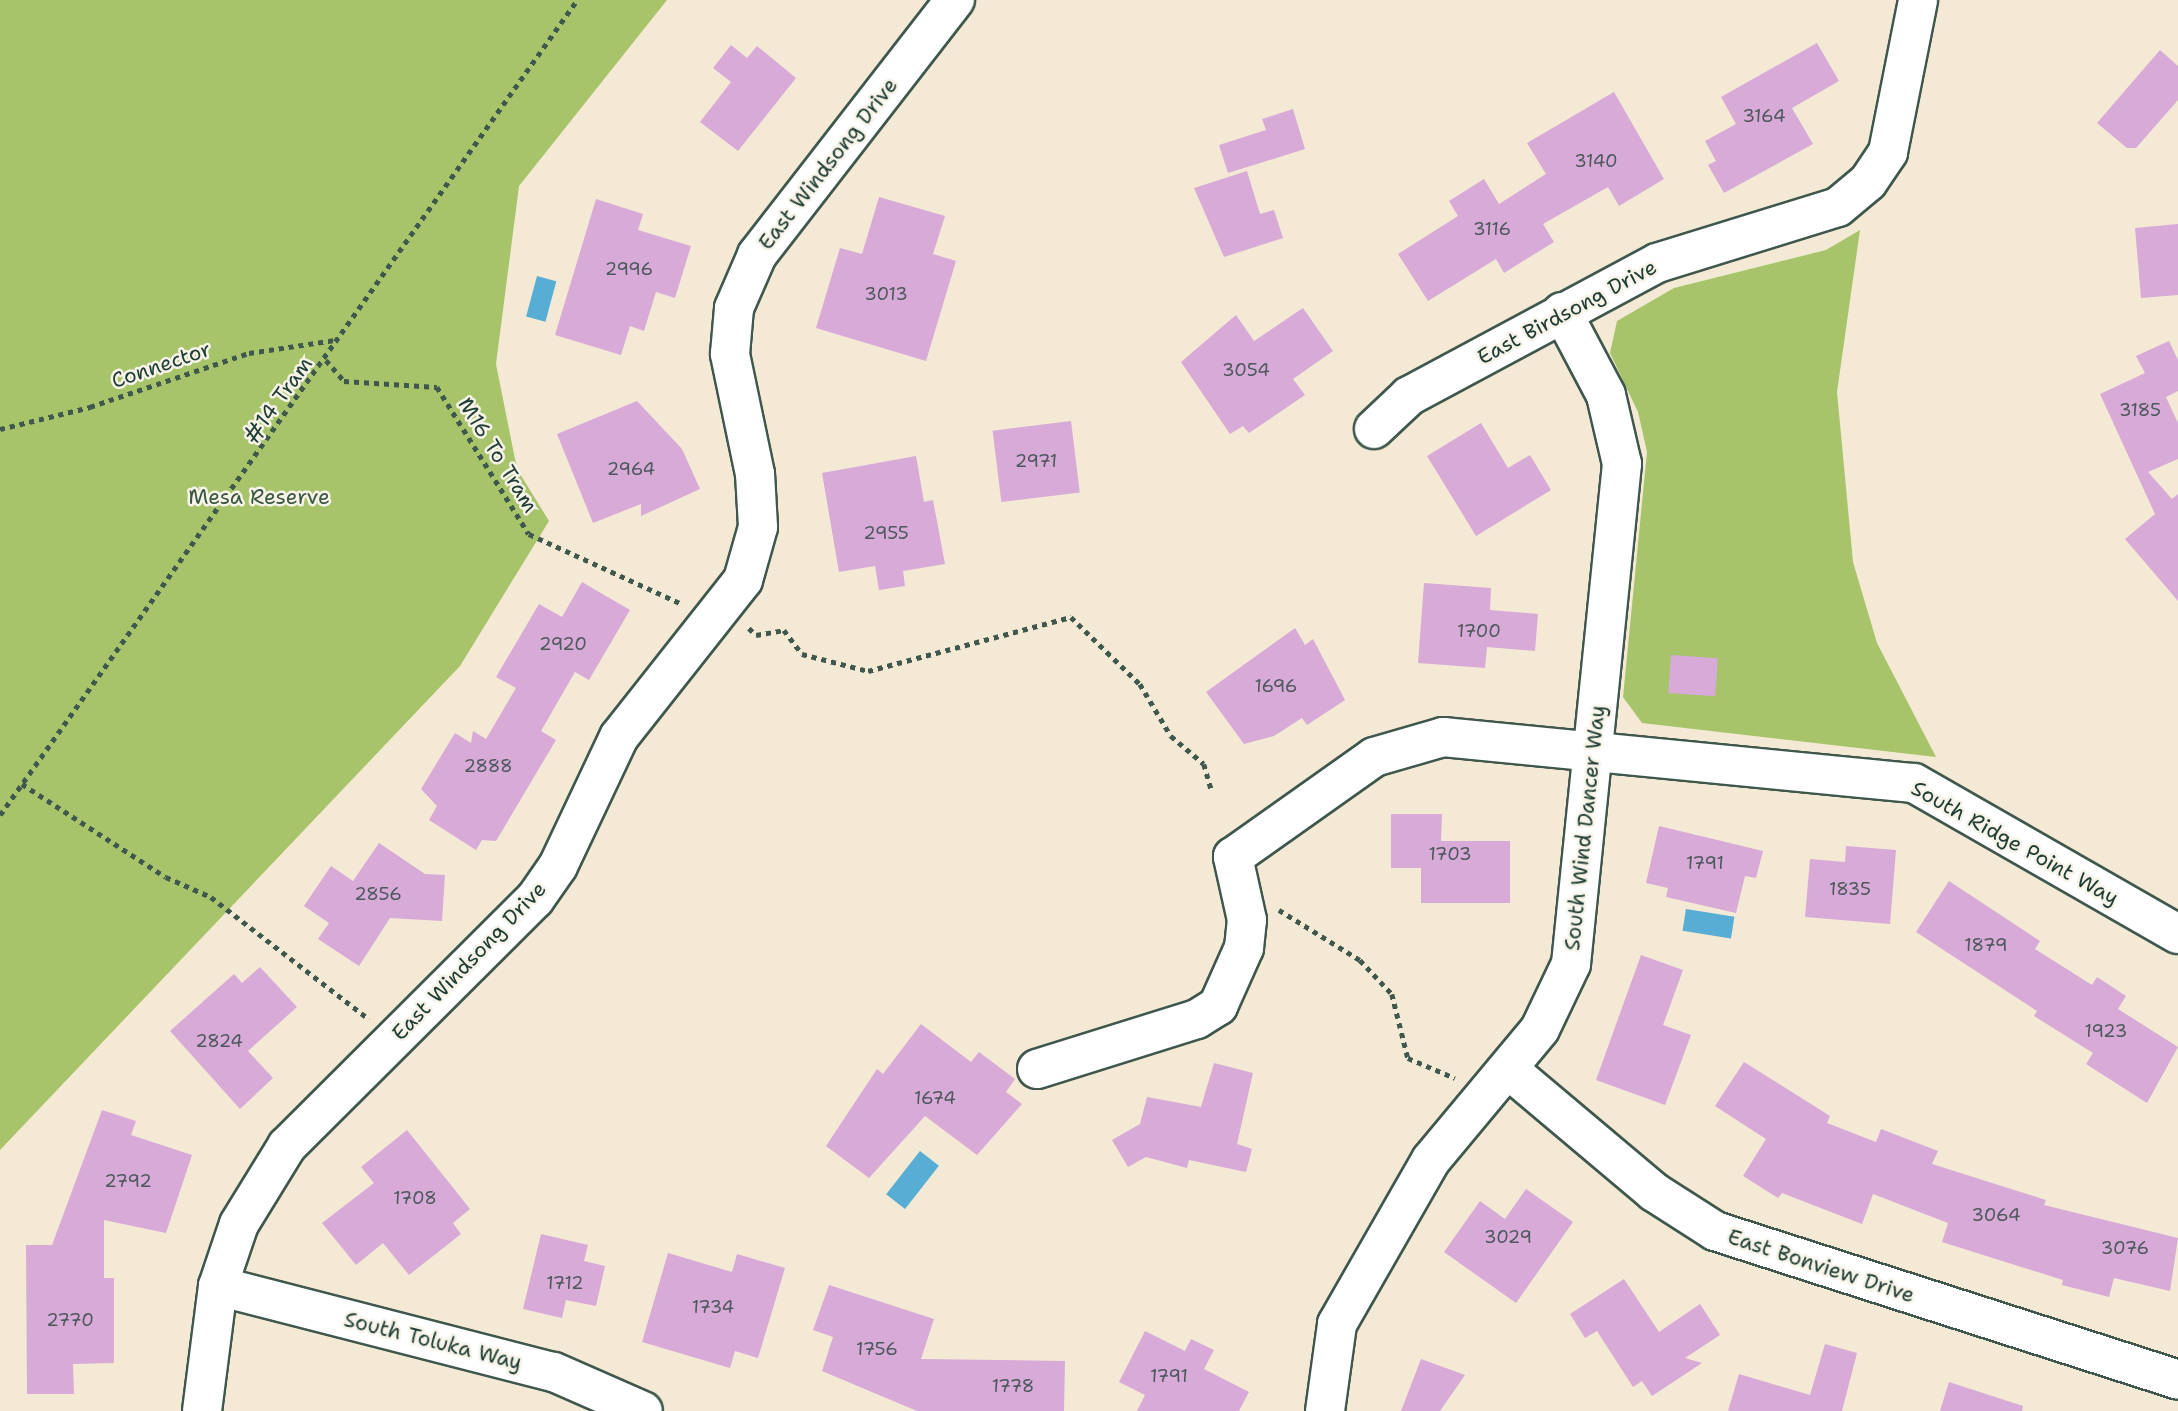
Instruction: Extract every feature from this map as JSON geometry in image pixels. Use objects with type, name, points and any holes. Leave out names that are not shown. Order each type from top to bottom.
[{"type":"street","name":"East Windsong Drive","points":[[202,1411],[218,1286],[239,1224],[287,1146],[535,899],[558,866],[619,737],[743,580],[758,527],[755,474],[730,354],[734,308],[757,255],[955,0]]},
{"type":"street","name":"East Birdsong Drive","points":[[1374,429],[1409,396],[1657,263],[1838,207],[1868,182],[1888,152],[1899,117],[1917,0]]},
{"type":"street","name":"South Wind Dancer Way","points":[[1325,1411],[1337,1324],[1431,1160],[1540,1029],[1571,964],[1622,464],[1606,395],[1562,312]]},
{"type":"street","name":"South Ridge Point Way","points":[[1038,1069],[1196,1019],[1218,1006],[1244,948],[1247,920],[1233,857],[1374,757],[1408,744],[1479,737],[1914,783],[2178,933]]},
{"type":"street","name":"East Bonview Drive","points":[[1508,1069],[1654,1192],[1715,1231],[2178,1380]]},
{"type":"street","name":"South Toluka Way","points":[[218,1286],[554,1372],[643,1411]]},
{"type":"path","name":"#14 Tram","points":[[0,815],[326,360],[335,340],[577,0]]},
{"type":"path","name":"Connector","points":[[0,429],[90,407],[248,353],[335,340]]},
{"type":"path","name":"M16 To Tram","points":[[326,360],[344,381],[437,387],[529,534],[684,605]]},
{"type":"path","points":[[744,623],[756,635],[784,630],[802,654],[855,672],[1071,617],[1140,684],[1171,736],[1204,764],[1212,792]]},
{"type":"path","points":[[22,784],[166,877],[211,897],[372,1021]]},
{"type":"path","points":[[1268,898],[1340,944],[1392,994],[1408,1058],[1457,1079]]},
{"type":"green space","name":"Mesa Reserve","points":[[0,0],[667,0],[519,186],[496,364],[517,469],[549,521],[460,666],[0,1150]]},
{"type":"green space","points":[[1860,230],[1837,392],[1853,562],[1877,643],[1936,757],[1642,723],[1623,697],[1647,452],[1638,412],[1610,353],[1617,321],[1674,288],[1826,250]]},
{"type":"water","points":[[537,276],[556,281],[545,322],[526,317]]},
{"type":"water","points":[[1686,909],[1734,917],[1731,938],[1683,931]]},
{"type":"water","points":[[920,1151],[939,1166],[905,1209],[886,1194]]},
{"type":"building","points":[[1817,43],[1839,81],[1792,108],[1813,144],[1724,193],[1708,165],[1716,161],[1705,141],[1736,124],[1721,97]]},
{"type":"building","points":[[731,45],[747,58],[757,46],[796,78],[738,151],[700,122],[731,82],[713,68]]},
{"type":"building","points":[[2160,50],[2178,66],[2178,100],[2136,148],[2127,148],[2097,123]]},
{"type":"building","points":[[1614,92],[1664,179],[1619,206],[1608,187],[1543,224],[1554,242],[1504,273],[1496,259],[1428,301],[1398,254],[1458,216],[1449,201],[1484,179],[1499,204],[1546,174],[1527,143]]},
{"type":"building","points":[[1293,109],[1305,149],[1228,173],[1219,145],[1266,130],[1262,119]]},
{"type":"building","points":[[1247,171],[1260,214],[1274,210],[1283,238],[1224,257],[1194,188]]},
{"type":"building","points":[[879,197],[945,216],[933,254],[956,261],[926,361],[816,328],[840,248],[862,254]]},
{"type":"building","points":[[596,199],[643,214],[638,230],[691,246],[675,298],[656,292],[644,331],[630,326],[621,355],[555,335]]},
{"type":"building","points":[[2178,224],[2178,295],[2141,298],[2135,228]]},
{"type":"building","points":[[1303,308],[1333,351],[1293,379],[1305,395],[1249,433],[1243,426],[1230,434],[1181,362],[1236,315],[1254,341]]},
{"type":"building","points":[[2169,341],[2178,360],[2178,391],[2166,397],[2178,423],[2178,459],[2148,472],[2172,499],[2178,494],[2178,601],[2125,539],[2155,514],[2100,394],[2145,373],[2136,356]]},
{"type":"building","points":[[637,401],[682,449],[700,489],[641,516],[641,504],[593,523],[557,434]]},
{"type":"building","points":[[1071,421],[1080,492],[1001,502],[993,431]]},
{"type":"building","points":[[1481,423],[1508,468],[1530,455],[1551,490],[1476,536],[1427,456]]},
{"type":"building","points":[[916,456],[924,502],[933,500],[945,564],[903,571],[905,586],[879,590],[875,566],[839,572],[822,473]]},
{"type":"building","points":[[582,582],[630,610],[589,680],[575,672],[541,731],[556,740],[496,841],[482,840],[476,850],[429,820],[437,806],[421,789],[455,733],[471,743],[473,731],[486,739],[516,688],[496,677],[539,604],[562,617]]},
{"type":"building","points":[[1424,583],[1491,588],[1490,610],[1538,614],[1535,651],[1487,647],[1485,668],[1418,663]]},
{"type":"building","points":[[1295,628],[1305,645],[1313,639],[1345,700],[1307,725],[1302,718],[1274,736],[1244,744],[1206,692]]},
{"type":"building","points":[[1671,655],[1718,658],[1715,696],[1668,693]]},
{"type":"building","points":[[1391,814],[1442,814],[1441,841],[1510,841],[1510,903],[1421,903],[1421,868],[1391,868]]},
{"type":"building","points":[[1659,826],[1763,851],[1756,878],[1745,876],[1736,913],[1666,897],[1668,888],[1646,883]]},
{"type":"building","points":[[379,843],[425,874],[445,875],[442,921],[390,918],[359,966],[318,939],[329,923],[304,906],[331,866],[353,881]]},
{"type":"building","points":[[1846,846],[1896,850],[1890,924],[1805,917],[1810,859],[1845,862]]},
{"type":"building","points":[[1949,881],[2040,941],[2035,949],[2092,985],[2097,977],[2126,996],[2118,1009],[2178,1047],[2147,1103],[2086,1064],[2093,1053],[2034,1016],[2037,1011],[1916,932]]},
{"type":"building","points":[[1641,955],[1683,970],[1663,1025],[1691,1035],[1665,1105],[1596,1080]]},
{"type":"building","points":[[260,967],[297,1007],[248,1051],[273,1078],[240,1109],[170,1031],[234,974],[242,983]]},
{"type":"building","points":[[921,1024],[971,1062],[979,1052],[1015,1079],[1006,1092],[1022,1104],[977,1155],[925,1116],[869,1178],[826,1146],[877,1069],[883,1074]]},
{"type":"building","points":[[1744,1062],[1830,1116],[1827,1123],[1876,1142],[1881,1129],[1938,1151],[1932,1164],[2046,1200],[2044,1205],[2178,1238],[2170,1291],[2114,1278],[2109,1297],[2062,1285],[2063,1280],[1942,1242],[1948,1223],[1873,1194],[1862,1224],[1782,1193],[1778,1198],[1743,1176],[1766,1139],[1715,1106]]},
{"type":"building","points":[[1214,1063],[1253,1073],[1237,1144],[1252,1149],[1246,1172],[1189,1160],[1187,1168],[1146,1157],[1128,1167],[1112,1140],[1140,1124],[1147,1097],[1201,1107]]},
{"type":"building","points":[[102,1110],[136,1121],[131,1135],[192,1155],[166,1233],[104,1220],[104,1278],[114,1278],[114,1363],[73,1364],[74,1394],[27,1394],[26,1245],[52,1245]]},
{"type":"building","points":[[407,1130],[470,1209],[453,1223],[461,1234],[409,1275],[383,1243],[356,1265],[322,1223],[374,1183],[361,1167]]},
{"type":"building","points":[[1526,1189],[1573,1222],[1516,1303],[1444,1252],[1480,1201],[1505,1219]]},
{"type":"building","points":[[541,1234],[588,1245],[584,1261],[605,1266],[596,1306],[566,1300],[562,1318],[523,1309]]},
{"type":"building","points":[[668,1253],[732,1272],[737,1254],[785,1268],[758,1358],[735,1351],[730,1368],[642,1342]]},
{"type":"building","points":[[1624,1279],[1659,1332],[1700,1304],[1720,1335],[1685,1358],[1702,1363],[1652,1396],[1642,1381],[1633,1387],[1597,1331],[1585,1338],[1570,1314]]},
{"type":"building","points":[[829,1285],[934,1319],[921,1359],[1065,1361],[1064,1411],[917,1411],[822,1371],[833,1337],[813,1330]]},
{"type":"building","points":[[1145,1331],[1185,1351],[1191,1339],[1214,1350],[1204,1369],[1249,1392],[1239,1411],[1137,1411],[1145,1395],[1119,1382]]},
{"type":"building","points":[[1825,1344],[1857,1353],[1842,1411],[1728,1411],[1739,1374],[1810,1395]]},
{"type":"building","points":[[1421,1359],[1465,1375],[1440,1411],[1401,1411]]},
{"type":"building","points":[[1949,1382],[2023,1406],[2022,1411],[1940,1411]]}]
